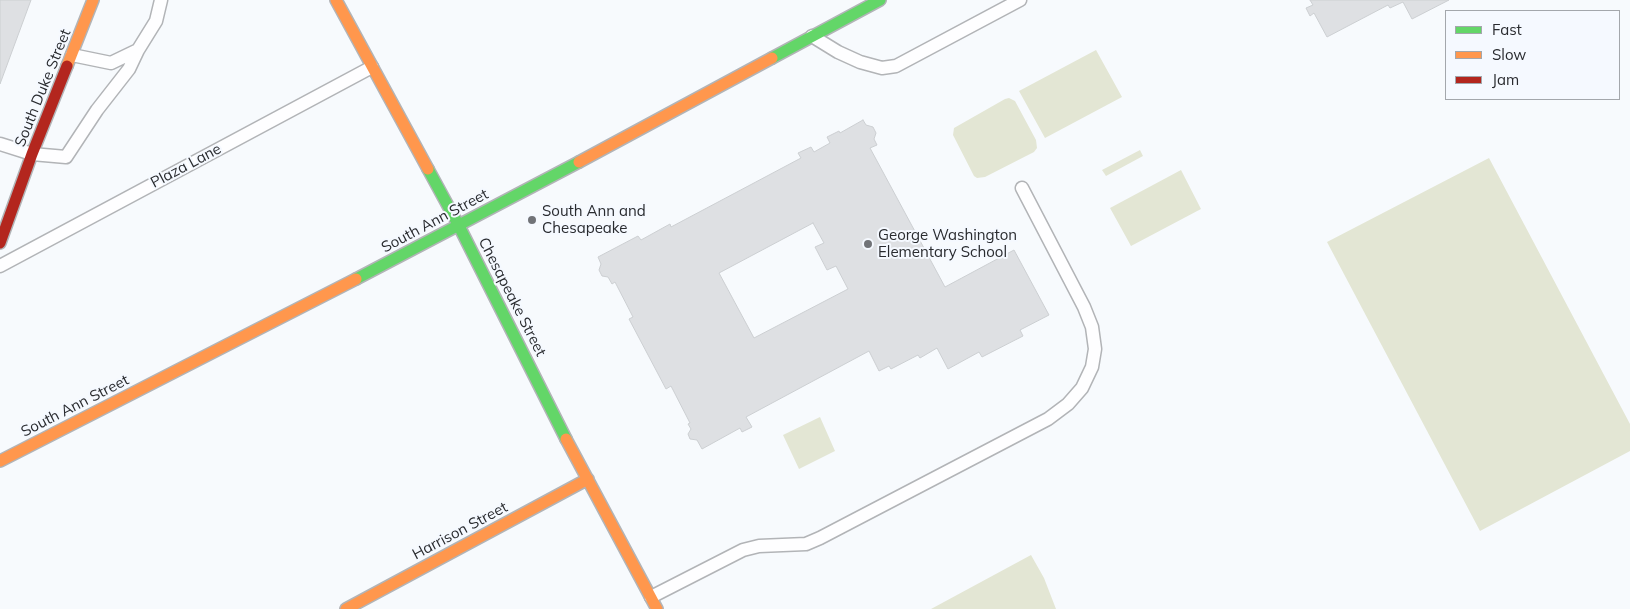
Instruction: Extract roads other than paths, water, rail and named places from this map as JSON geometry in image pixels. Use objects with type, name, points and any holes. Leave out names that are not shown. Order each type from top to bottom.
[{"type":"street","name":"South Duke Street","points":[[0,243],[32,154],[94,0]]},
{"type":"street","name":"Chesapeake Street","points":[[336,0],[459,226],[575,458],[657,609]]},
{"type":"street","name":"South Ann Street","points":[[0,461],[459,226],[880,0]]},
{"type":"street","name":"Harrison Street","points":[[346,609],[588,479]]},
{"type":"lane","points":[[0,144],[32,154],[66,157],[97,110],[129,69],[156,21],[161,0]]},
{"type":"lane","points":[[812,36],[838,52],[860,62],[882,68],[896,66],[1020,0]]},
{"type":"lane","points":[[72,55],[111,64],[138,50]]},
{"type":"lane","name":"Plaza Lane","points":[[0,266],[372,67]]},
{"type":"lane","points":[[651,597],[744,550],[759,546],[806,544],[820,538],[1048,419],[1068,404],[1082,388],[1092,367],[1094,349],[1092,326],[1022,188]]},
{"type":"place","name":"South Ann and Chesapeake","points":[[532,220]]},
{"type":"place","name":"George Washington Elementary School","points":[[868,244]]}]
